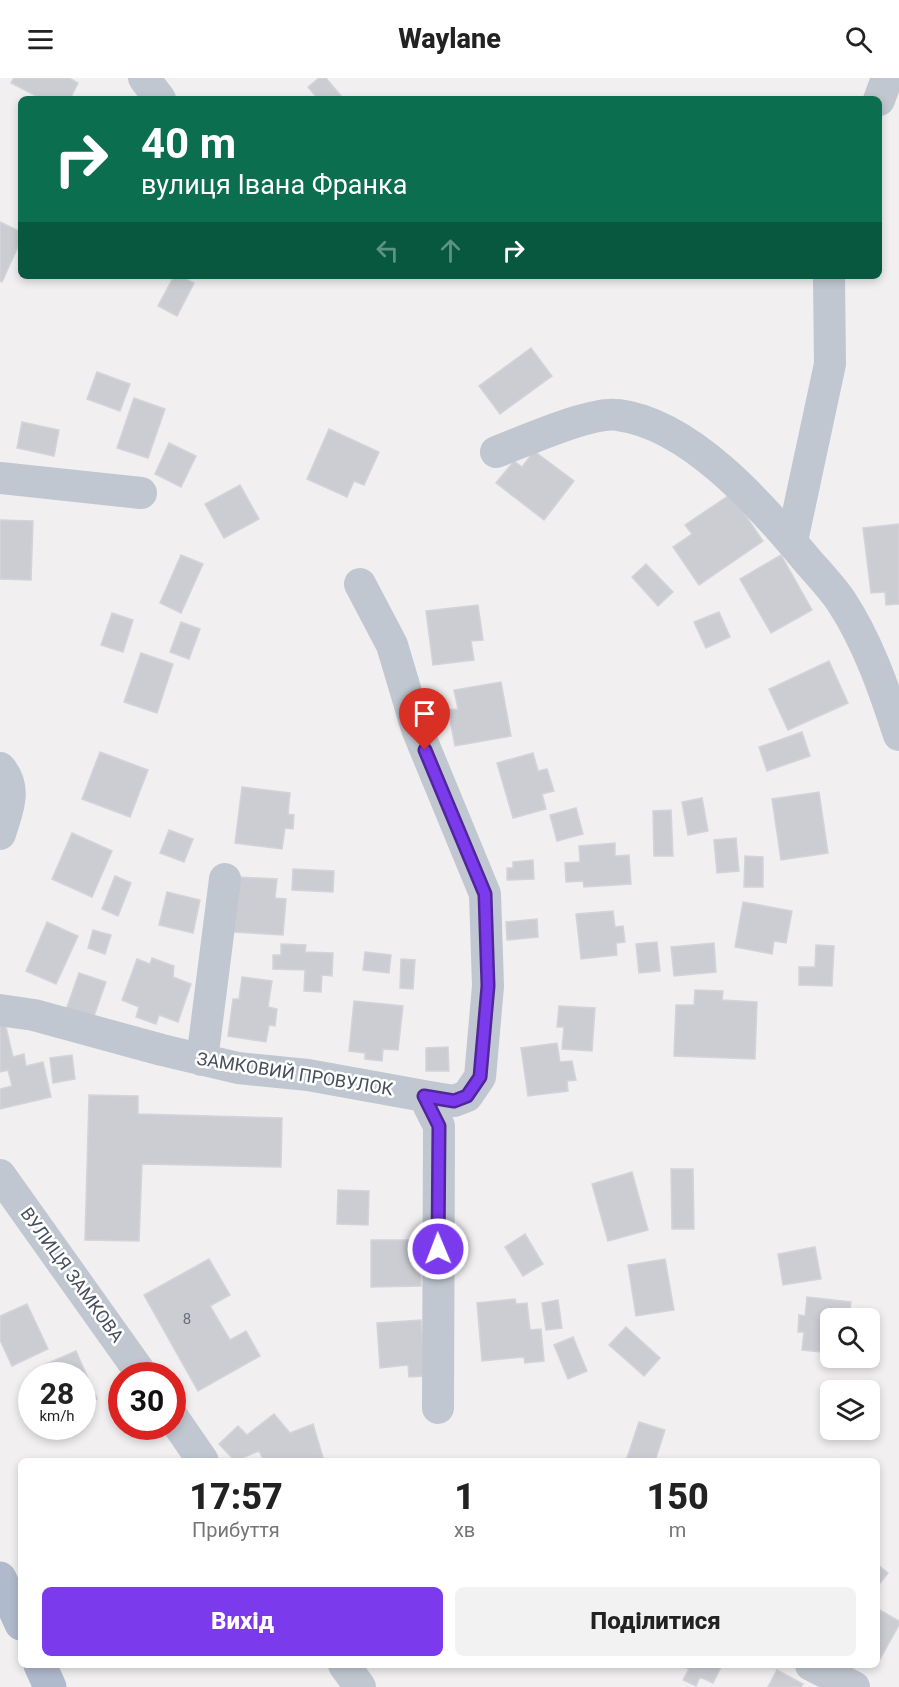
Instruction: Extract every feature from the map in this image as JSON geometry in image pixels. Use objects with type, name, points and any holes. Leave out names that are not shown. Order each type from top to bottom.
[{"type":"main road","points":[[0,1578],[18,1617]]},
{"type":"main road","points":[[41,1668],[50,1687]]},
{"type":"street","points":[[144,78],[158,96]]},
{"type":"street","points":[[880,96],[887,78]]},
{"type":"street","points":[[792,541],[830,364],[830,279]]},
{"type":"street","points":[[496,452],[582,420],[615,414],[646,421],[681,437],[709,459],[768,514],[840,600],[881,680],[899,735]]},
{"type":"street","points":[[0,478],[141,493]]},
{"type":"street","name":"ЗАМКОВИЙ ПРОВУЛОК","points":[[0,1010],[34,1015],[238,1068],[308,1075],[454,1101],[467,1096],[480,1077],[488,986],[485,894],[417,729],[392,645],[360,584]]},
{"type":"street","points":[[0,768],[9,778],[10,801],[0,834]]},
{"type":"street","points":[[202,1060],[225,879]]},
{"type":"street","points":[[424,1096],[439,1126],[438,1408]]},
{"type":"street","name":"ВУЛИЦЯ ЗАМКОВА","points":[[0,1175],[133,1362]]},
{"type":"street","points":[[186,1436],[201,1458]]},
{"type":"street","points":[[817,1668],[854,1687]]},
{"type":"building","points":[[14,78],[69,78],[78,83],[72,96],[36,96],[11,83]]},
{"type":"building","points":[[319,78],[326,78],[341,96],[316,96],[308,87]]},
{"type":"building","points":[[0,222],[18,231],[18,247],[2,282],[0,281]]},
{"type":"building","points":[[172,279],[186,279],[194,283],[177,316],[158,306]]},
{"type":"building","points":[[531,348],[552,376],[500,414],[479,386]]},
{"type":"building","points":[[97,372],[130,384],[120,411],[87,399]]},
{"type":"building","points":[[134,398],[165,409],[148,458],[117,448]]},
{"type":"building","points":[[22,422],[59,430],[54,456],[17,448]]},
{"type":"building","points":[[329,429],[379,452],[364,485],[354,481],[347,497],[307,479]]},
{"type":"building","points":[[169,443],[196,456],[181,487],[155,474]]},
{"type":"building","points":[[534,451],[574,481],[544,520],[496,483],[514,461],[522,467]]},
{"type":"building","points":[[240,485],[259,519],[224,538],[205,504]]},
{"type":"building","points":[[731,494],[763,541],[699,585],[673,547],[692,534],[685,525]]},
{"type":"building","points":[[0,520],[33,521],[31,580],[0,579]]},
{"type":"building","points":[[899,524],[899,604],[886,605],[885,592],[871,593],[863,528]]},
{"type":"building","points":[[181,555],[203,564],[181,613],[160,603]]},
{"type":"building","points":[[781,555],[812,610],[771,633],[740,579]]},
{"type":"building","points":[[646,564],[673,592],[658,606],[632,577]]},
{"type":"building","points":[[478,605],[483,640],[471,641],[474,660],[433,665],[426,611]]},
{"type":"building","points":[[719,612],[730,637],[706,648],[694,622]]},
{"type":"building","points":[[112,613],[133,620],[123,652],[101,645]]},
{"type":"building","points":[[181,622],[200,629],[189,659],[170,652]]},
{"type":"building","points":[[141,653],[173,664],[157,713],[124,702]]},
{"type":"building","points":[[829,661],[848,703],[788,730],[769,689]]},
{"type":"building","points":[[501,682],[511,736],[455,746],[448,710],[458,709],[454,690]]},
{"type":"building","points":[[802,732],[810,756],[767,771],[759,747]]},
{"type":"building","points":[[100,752],[148,770],[130,817],[82,799]]},
{"type":"building","points":[[533,753],[538,771],[547,769],[554,791],[542,794],[546,809],[513,818],[497,763]]},
{"type":"building","points":[[242,787],[290,793],[288,814],[294,815],[293,829],[285,828],[282,849],[235,843]]},
{"type":"building","points":[[819,792],[828,853],[781,860],[772,799]]},
{"type":"building","points":[[702,798],[708,831],[688,835],[682,802]]},
{"type":"building","points":[[576,808],[583,834],[557,841],[550,815]]},
{"type":"building","points":[[671,810],[673,856],[654,856],[653,811]]},
{"type":"building","points":[[169,830],[193,839],[184,862],[160,853]]},
{"type":"building","points":[[72,833],[112,851],[92,897],[52,879]]},
{"type":"building","points":[[736,838],[739,871],[717,873],[714,840]]},
{"type":"building","points":[[615,843],[615,856],[629,855],[631,884],[584,887],[583,881],[566,882],[565,863],[580,862],[579,846]]},
{"type":"building","points":[[745,856],[763,857],[763,887],[744,887]]},
{"type":"building","points":[[533,860],[534,879],[507,880],[507,868],[513,868],[513,862]]},
{"type":"building","points":[[293,869],[334,871],[333,892],[292,890]]},
{"type":"building","points":[[115,876],[131,883],[118,916],[102,909]]},
{"type":"building","points":[[238,877],[277,879],[275,898],[286,899],[283,935],[234,932]]},
{"type":"building","points":[[167,892],[200,900],[193,933],[159,925]]},
{"type":"building","points":[[743,902],[792,911],[786,943],[774,941],[772,954],[735,947]]},
{"type":"building","points":[[613,911],[615,927],[623,926],[625,942],[616,943],[617,955],[581,959],[576,914]]},
{"type":"building","points":[[537,919],[538,937],[507,940],[506,922]]},
{"type":"building","points":[[47,922],[78,936],[56,984],[26,971]]},
{"type":"building","points":[[93,930],[111,935],[105,954],[88,948]]},
{"type":"building","points":[[657,942],[660,971],[639,973],[636,944]]},
{"type":"building","points":[[714,943],[716,972],[674,976],[671,947]]},
{"type":"building","points":[[281,944],[306,945],[305,952],[333,953],[332,976],[322,975],[321,992],[304,991],[305,970],[273,969],[273,955],[281,955]]},
{"type":"building","points":[[816,945],[834,946],[832,986],[799,985],[799,967],[815,967]]},
{"type":"building","points":[[365,952],[391,955],[389,973],[363,970]]},
{"type":"building","points":[[152,958],[174,966],[173,977],[191,984],[178,1022],[159,1015],[156,1024],[136,1017],[139,1007],[122,1000],[137,959],[150,964]]},
{"type":"building","points":[[401,959],[415,960],[413,989],[400,988]]},
{"type":"building","points":[[79,973],[106,982],[93,1019],[66,1010]]},
{"type":"building","points":[[242,977],[272,981],[268,1007],[277,1009],[275,1026],[269,1025],[266,1042],[228,1036],[233,999],[239,999]]},
{"type":"building","points":[[695,990],[723,991],[722,1000],[757,1002],[755,1059],[674,1056],[676,1005],[694,1005]]},
{"type":"building","points":[[354,1001],[403,1006],[398,1050],[383,1049],[382,1061],[365,1059],[365,1053],[349,1051]]},
{"type":"building","points":[[559,1006],[595,1008],[592,1051],[562,1049],[564,1027],[557,1027]]},
{"type":"building","points":[[5,1023],[13,1057],[24,1054],[26,1066],[43,1062],[51,1097],[0,1109],[0,1089],[12,1086],[8,1070],[0,1072],[0,1024]]},
{"type":"building","points":[[557,1043],[560,1062],[572,1061],[576,1080],[567,1081],[568,1091],[528,1096],[521,1048]]},
{"type":"building","points":[[448,1047],[449,1071],[426,1071],[426,1048]]},
{"type":"building","points":[[72,1055],[75,1079],[53,1083],[50,1058]]},
{"type":"building","points":[[89,1095],[138,1096],[138,1114],[282,1118],[281,1167],[142,1164],[139,1241],[85,1240]]},
{"type":"building","points":[[671,1169],[693,1169],[694,1229],[672,1229]]},
{"type":"building","points":[[632,1172],[648,1230],[608,1241],[592,1184]]},
{"type":"building","points":[[338,1190],[369,1191],[368,1225],[337,1224]]},
{"type":"building","points":[[525,1234],[543,1264],[523,1276],[505,1247]]},
{"type":"building","points":[[371,1240],[421,1240],[421,1286],[371,1287]]},
{"type":"building","points":[[815,1247],[821,1279],[783,1285],[778,1254]]},
{"type":"building","points":[[209,1259],[230,1295],[210,1306],[230,1340],[246,1331],[260,1356],[198,1391],[186,1370],[186,1362],[182,1362],[144,1295]]},
{"type":"building","points":[[665,1259],[674,1310],[636,1316],[628,1265]]},
{"type":"building","points":[[807,1297],[851,1302],[850,1308],[820,1308],[820,1352],[802,1350],[804,1332],[798,1332],[799,1315],[805,1316]]},
{"type":"building","points":[[515,1299],[516,1304],[527,1303],[530,1330],[541,1329],[544,1361],[525,1363],[524,1357],[482,1361],[477,1303]]},
{"type":"building","points":[[558,1300],[562,1328],[546,1330],[542,1303]]},
{"type":"building","points":[[27,1304],[48,1349],[12,1366],[0,1340],[0,1316]]},
{"type":"building","points":[[421,1320],[425,1376],[409,1377],[408,1365],[380,1368],[377,1323]]},
{"type":"building","points":[[626,1327],[660,1358],[644,1376],[609,1345]]},
{"type":"building","points":[[573,1337],[587,1371],[568,1379],[554,1345]]},
{"type":"building","points":[[76,1351],[81,1362],[51,1362]]},
{"type":"building","points":[[274,1414],[290,1433],[313,1424],[323,1458],[262,1458],[259,1451],[242,1458],[232,1458],[219,1444],[238,1426],[247,1435]]},
{"type":"building","points":[[639,1422],[665,1430],[656,1458],[627,1458]]},
{"type":"building","points":[[880,1567],[888,1573],[880,1583]]},
{"type":"building","points":[[880,1610],[899,1621],[880,1659]]},
{"type":"building","points":[[687,1668],[720,1668],[713,1683],[700,1677],[696,1686],[683,1680],[689,1669]]},
{"type":"building","points":[[777,1670],[803,1684],[801,1687],[768,1687]]},
{"type":"route","points":[[425,750],[485,894],[488,986],[480,1077],[467,1096],[454,1101],[424,1096],[439,1126],[438,1249]]}]
